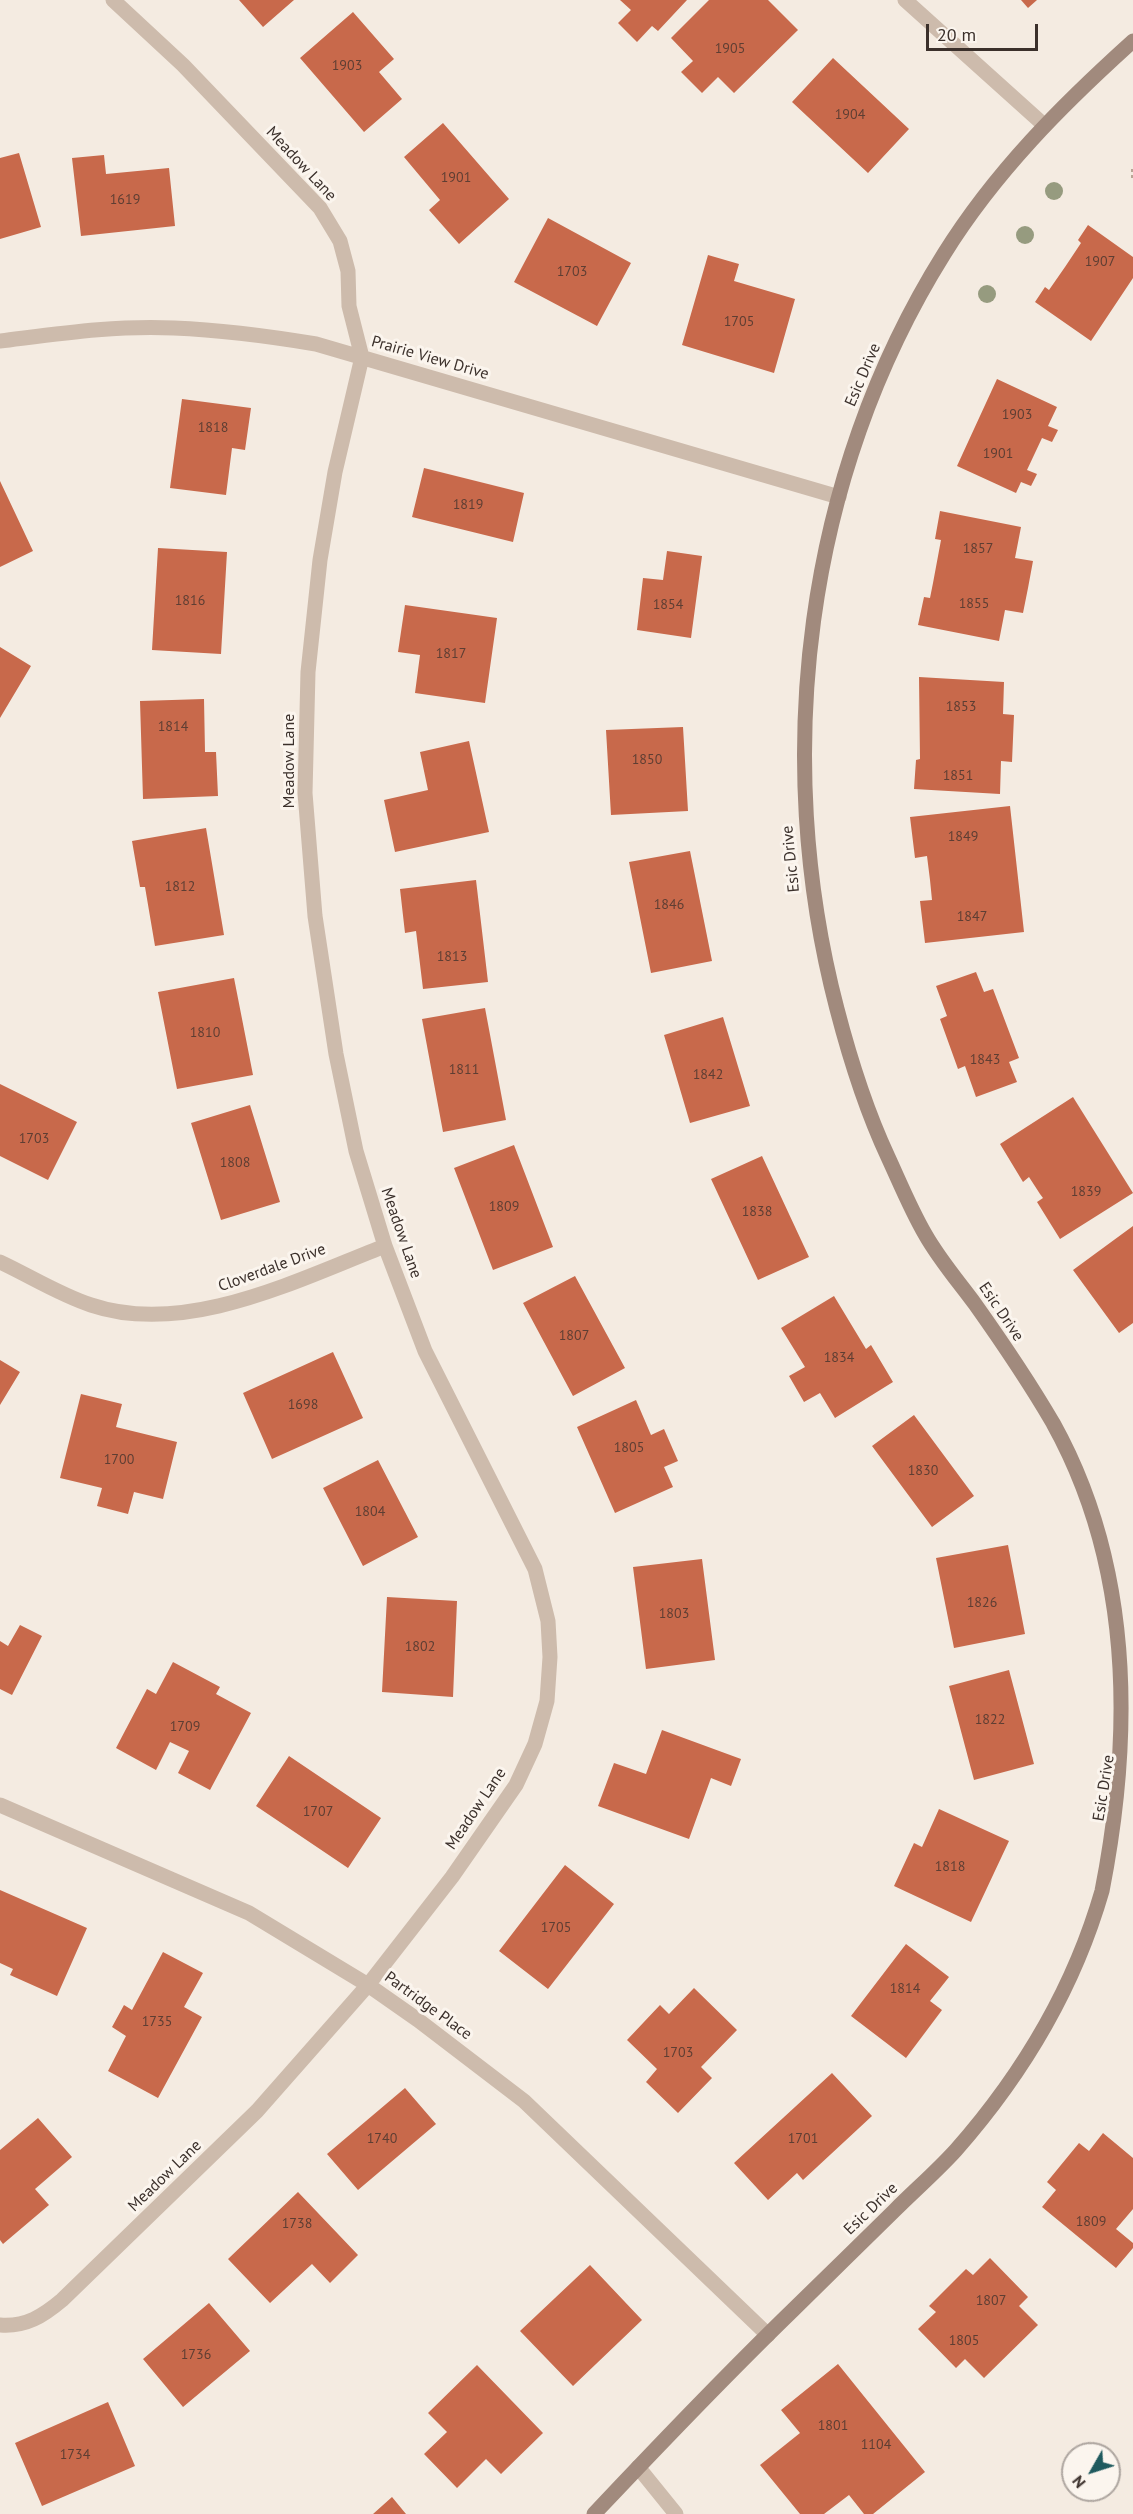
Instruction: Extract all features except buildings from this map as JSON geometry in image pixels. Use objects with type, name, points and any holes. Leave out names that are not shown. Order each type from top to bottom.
[{"type":"street","name":"Meadow Lane","points":[[0,2325],[12,2326],[38,2319],[62,2300],[257,2111],[368,1985],[452,1877],[516,1785],[535,1744],[547,1701],[550,1657],[548,1621],[535,1569],[425,1351],[385,1246],[356,1151],[336,1054],[315,916],[305,793],[308,672],[320,560],[335,472],[363,357],[349,306],[348,271],[340,241],[320,208],[183,65],[113,0]]},
{"type":"street","points":[[906,0],[1044,125]]},
{"type":"street","name":"Esic Drive","points":[[594,2514],[768,2334],[953,2154],[1001,2095],[1043,2031],[1077,1962],[1102,1890],[1124,1791],[1130,1724],[1129,1657],[1119,1590],[1094,1507],[1075,1464],[1050,1418],[988,1323],[927,1238],[884,1150],[850,1058],[825,963],[810,881],[804,819],[804,722],[813,624],[839,497],[866,412],[904,324],[945,252],[987,192],[1044,125],[1133,41]]},
{"type":"street","name":"Prairie View Drive","points":[[0,341],[73,332],[172,327],[248,333],[316,344],[839,497]]},
{"type":"street","name":"Cloverdale Drive","points":[[0,1262],[91,1305],[130,1313],[187,1313],[237,1303],[385,1246]]},
{"type":"street","name":"Partridge Place","points":[[0,1805],[249,1913],[368,1985],[524,2101],[768,2334]]},
{"type":"street","points":[[638,2467],[675,2514]]},
{"type":"path","points":[[1133,169],[1133,178]]}]
